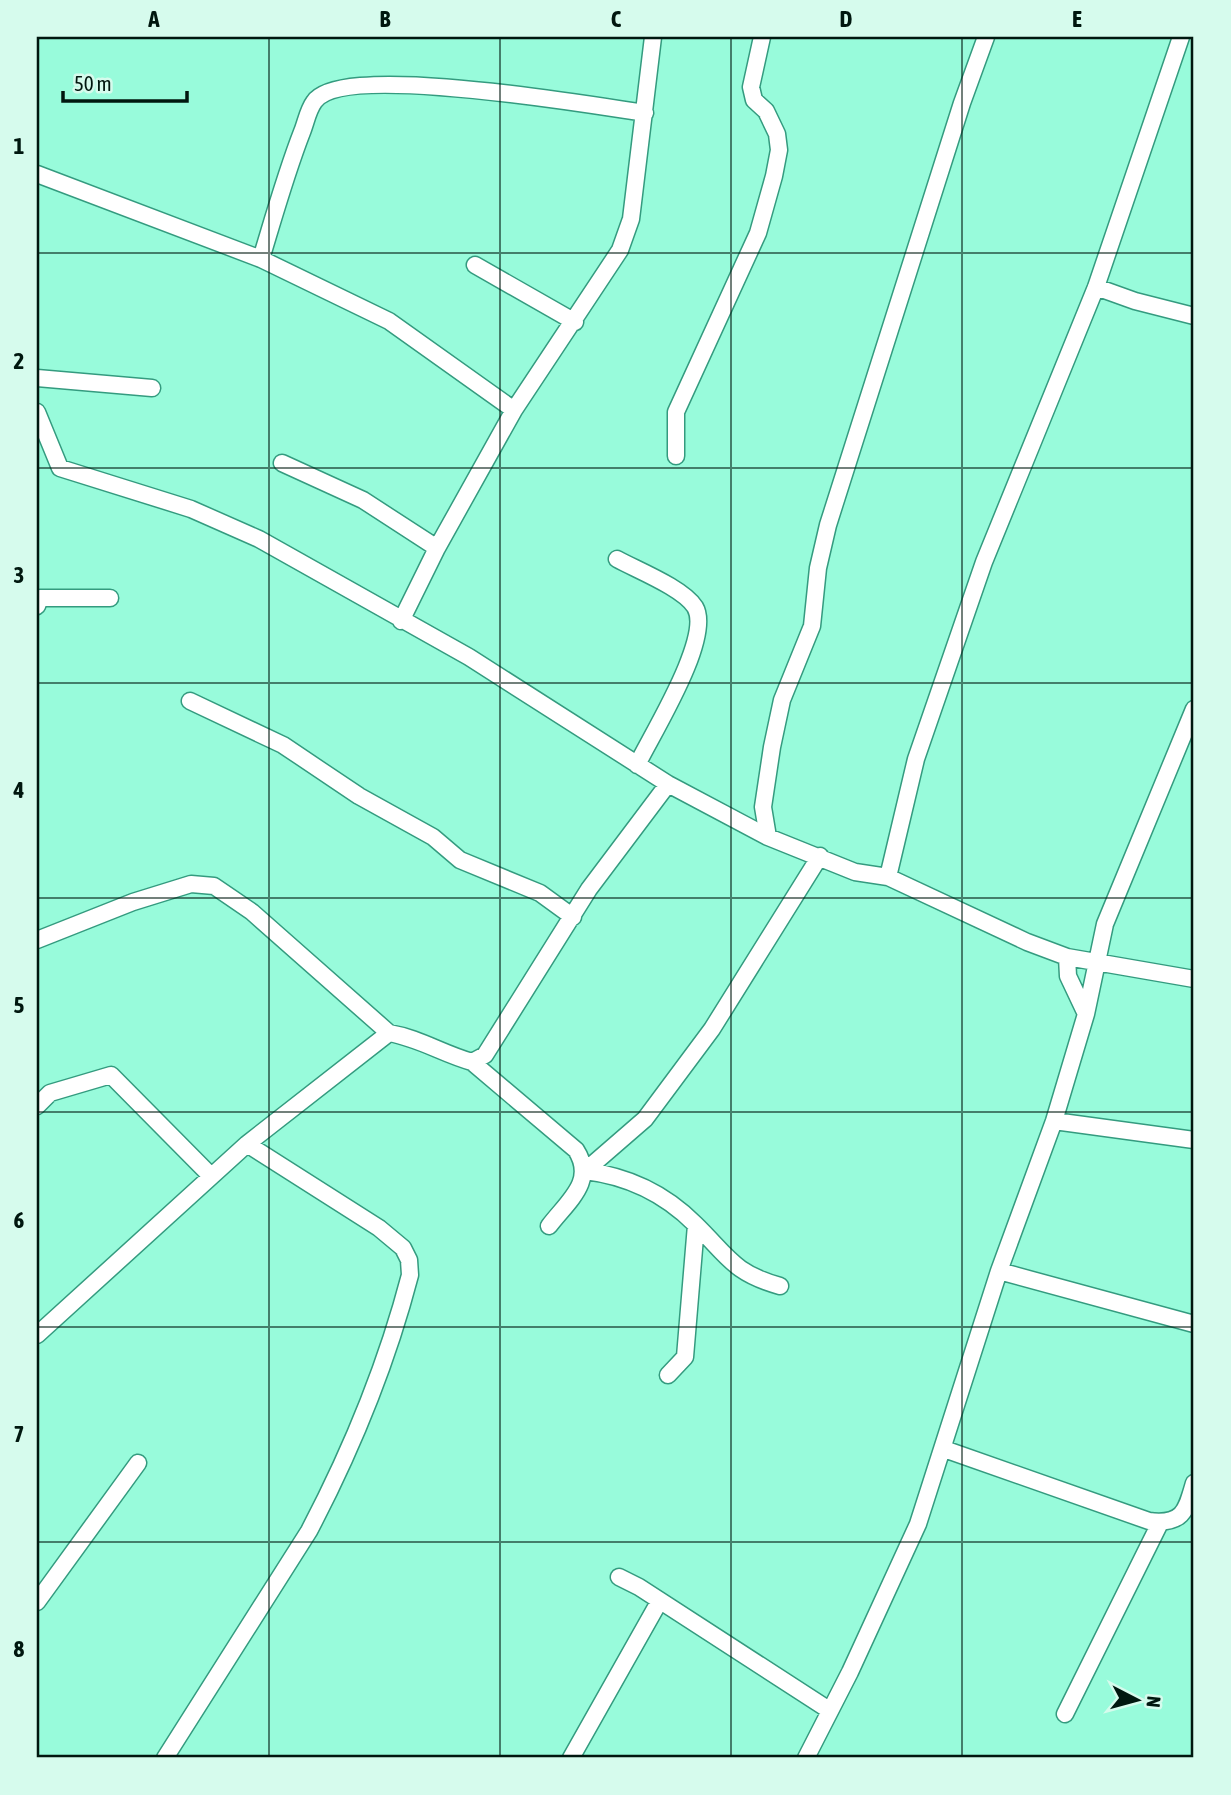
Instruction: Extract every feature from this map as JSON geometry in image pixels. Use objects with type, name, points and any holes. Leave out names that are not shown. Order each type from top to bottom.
[{"type":"street","points":[[401,621],[437,548],[514,410],[575,322],[620,250],[631,219],[653,37]]},
{"type":"street","points":[[676,456],[676,412],[758,233],[774,176],[779,150],[777,134],[766,111],[754,100],[751,87],[762,37]]},
{"type":"street","points":[[768,837],[763,807],[772,747],[782,700],[812,626],[818,568],[828,525],[861,429],[961,103],[986,37]]},
{"type":"street","points":[[888,877],[916,759],[984,562],[1096,287],[1181,37]]},
{"type":"street","points":[[261,259],[293,155],[314,100],[324,93],[373,86],[464,87],[645,113]]},
{"type":"street","points":[[37,174],[261,259],[389,321],[514,410]]},
{"type":"street","points":[[475,265],[575,322]]},
{"type":"street","points":[[1096,287],[1135,301],[1194,316]]},
{"type":"street","points":[[37,378],[152,388]]},
{"type":"street","points":[[37,412],[60,468],[191,509],[259,539],[497,674],[668,784],[768,837],[855,872],[888,877],[1027,942],[1067,957],[1194,979]]},
{"type":"street","points":[[282,463],[363,500],[437,548]]},
{"type":"street","points":[[617,559],[684,596],[695,607],[699,619],[695,648],[637,765]]},
{"type":"street","points":[[37,606],[40,598],[110,598]]},
{"type":"street","points":[[190,701],[283,745],[349,790],[433,837],[460,860],[540,894],[573,917]]},
{"type":"street","points":[[806,1758],[850,1672],[918,1524],[999,1271],[1054,1121],[1086,1014],[1105,924],[1194,709]]},
{"type":"street","points":[[472,1062],[485,1055],[543,958],[603,869],[668,784]]},
{"type":"street","points":[[549,1226],[582,1183],[585,1171],[645,1119],[712,1030],[820,856]]},
{"type":"street","points":[[37,940],[133,902],[191,884],[214,886],[252,912],[389,1032],[410,1036],[452,1056],[472,1062],[576,1150],[585,1171]]},
{"type":"street","points":[[1067,957],[1068,976],[1086,1014]]},
{"type":"street","points":[[37,1335],[247,1144],[389,1032]]},
{"type":"street","points":[[37,1106],[50,1093],[111,1075],[211,1175]]},
{"type":"street","points":[[1054,1121],[1194,1140]]},
{"type":"street","points":[[165,1758],[309,1531],[326,1499],[376,1378],[410,1275],[409,1259],[403,1248],[379,1228],[247,1144]]},
{"type":"street","points":[[585,1171],[641,1184],[696,1225],[733,1266],[755,1279],[780,1286]]},
{"type":"street","points":[[668,1375],[685,1357],[696,1225]]},
{"type":"street","points":[[999,1271],[1194,1324]]},
{"type":"street","points":[[944,1448],[1160,1522],[1178,1518],[1185,1512],[1194,1483]]},
{"type":"street","points":[[37,1602],[138,1462]]},
{"type":"street","points":[[1065,1714],[1160,1522]]},
{"type":"street","points":[[619,1577],[829,1710]]},
{"type":"street","points":[[570,1758],[659,1602]]}]
